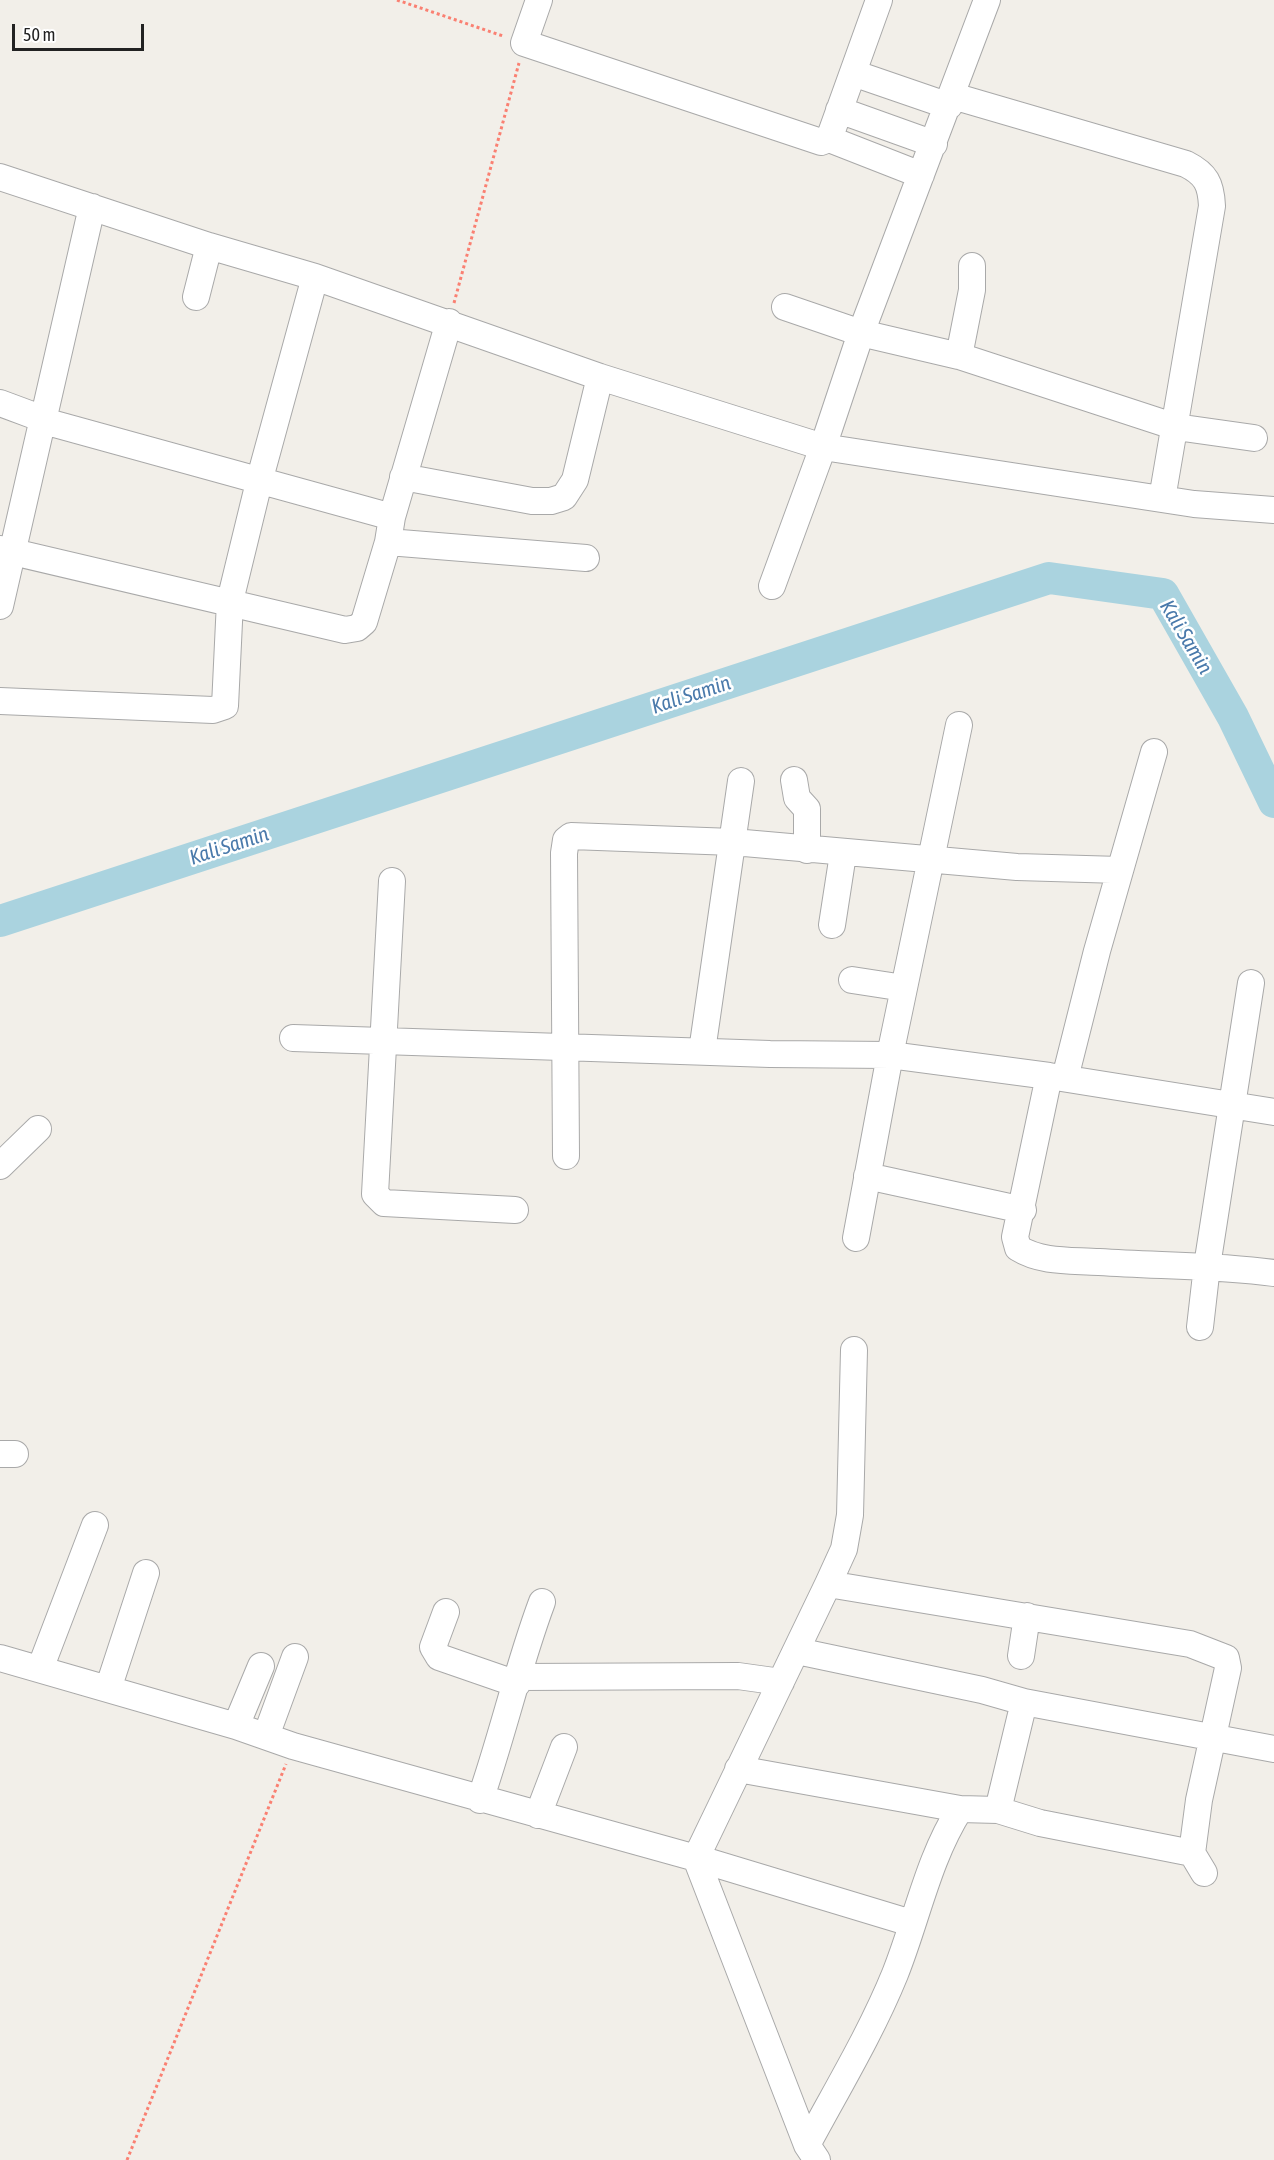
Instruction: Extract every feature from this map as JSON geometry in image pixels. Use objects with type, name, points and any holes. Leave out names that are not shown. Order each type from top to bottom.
[{"type":"street","points":[[538,0],[524,43],[821,142],[829,139],[921,175]]},
{"type":"street","points":[[829,139],[879,0]]},
{"type":"street","points":[[772,586],[823,447],[861,333],[951,101],[980,2]]},
{"type":"street","points":[[853,73],[1186,164],[1207,178],[1211,189],[1212,206],[1176,428],[1162,499]]},
{"type":"street","points":[[840,110],[934,144]]},
{"type":"street","points":[[0,177],[209,246],[315,277],[449,322],[600,377],[823,447],[1212,506],[1274,510]]},
{"type":"street","points":[[0,606],[6,550],[43,419],[92,207]]},
{"type":"street","points":[[196,297],[209,246]]},
{"type":"street","points":[[959,356],[972,290],[972,266]]},
{"type":"street","points":[[0,701],[221,710],[226,703],[230,601],[260,478],[315,277]]},
{"type":"street","points":[[785,308],[861,333],[959,356],[1176,428],[1254,438]]},
{"type":"street","points":[[6,550],[230,601],[345,630],[357,628],[364,622],[370,609],[403,477],[449,322]]},
{"type":"street","points":[[403,477],[531,501],[551,501],[564,497],[574,480],[600,377]]},
{"type":"street","points":[[0,403],[43,419],[260,478],[392,517]]},
{"type":"street","points":[[388,542],[586,558]]},
{"type":"street","points":[[856,1238],[890,1055],[959,725]]},
{"type":"street","points":[[1154,752],[1057,1077],[1015,1237],[1016,1245],[1021,1250],[1042,1258],[1169,1267],[1207,1266],[1274,1273]]},
{"type":"street","points":[[794,780],[797,798],[807,809],[807,850]]},
{"type":"street","points":[[702,1051],[741,781]]},
{"type":"street","points":[[566,1156],[564,853],[566,840],[578,834],[733,842],[929,861],[1120,870]]},
{"type":"street","points":[[832,925],[843,854]]},
{"type":"street","points":[[392,881],[375,1194],[380,1200],[401,1205],[514,1210]]},
{"type":"street","points":[[852,980],[904,988]]},
{"type":"street","points":[[1200,1327],[1207,1266],[1251,983]]},
{"type":"street","points":[[293,1038],[890,1055],[1057,1077],[1274,1112]]},
{"type":"street","points":[[0,1166],[38,1129]]},
{"type":"street","points":[[867,1176],[1023,1210]]},
{"type":"street","points":[[812,2152],[696,1858],[844,1549],[850,1515],[854,1350]]},
{"type":"street","points":[[40,1669],[95,1526]]},
{"type":"street","points":[[108,1689],[146,1573]]},
{"type":"street","points":[[738,1769],[960,1809],[998,1810],[1040,1823],[1198,1863],[1199,1800],[1228,1668],[1226,1658],[1191,1644],[828,1584]]},
{"type":"street","points":[[480,1800],[518,1681],[528,1639],[542,1602]]},
{"type":"street","points":[[446,1612],[433,1647],[439,1657],[518,1681],[738,1676],[781,1682]]},
{"type":"street","points":[[1021,1656],[1027,1616]]},
{"type":"street","points":[[797,1651],[982,1690],[1024,1702],[1274,1749]]},
{"type":"street","points":[[266,1736],[295,1657]]},
{"type":"street","points":[[0,1658],[148,1703],[236,1726],[293,1746],[480,1800],[696,1858],[911,1923]]},
{"type":"street","points":[[236,1726],[261,1666]]},
{"type":"street","points":[[998,1810],[1024,1702]]},
{"type":"street","points":[[538,1815],[564,1747]]},
{"type":"street","points":[[812,2152],[894,1974],[940,1846],[960,1809]]},
{"type":"path","points":[[397,0],[524,43],[449,322]]},
{"type":"path","points":[[127,2160],[293,1746]]},
{"type":"waterway","name":"Kali Samin","points":[[0,921],[1049,578],[1163,594],[1233,717],[1274,802]]}]
